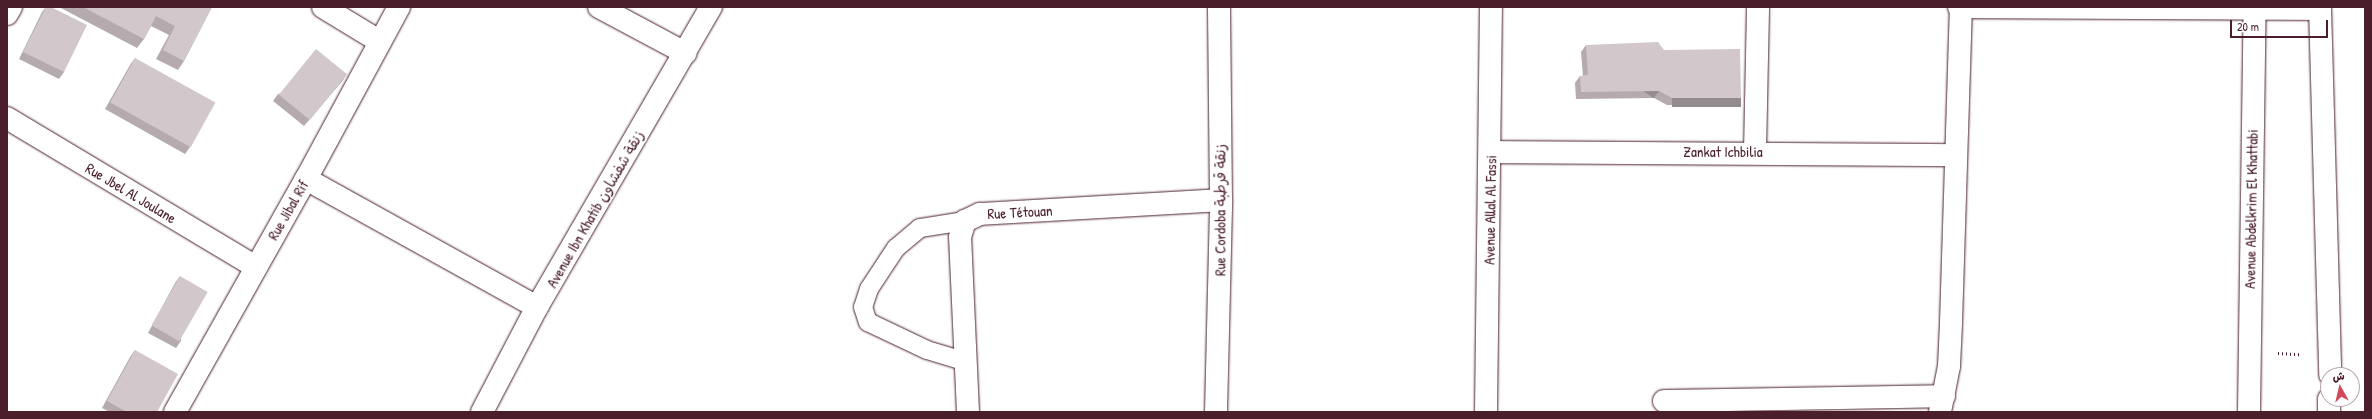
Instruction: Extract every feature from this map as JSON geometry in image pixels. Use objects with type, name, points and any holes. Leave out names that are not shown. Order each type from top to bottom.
[{"type":"street","points":[[7,14],[11,7]]},
{"type":"street","points":[[323,7],[379,41]]},
{"type":"street","name":"Rue Jibal Rif","points":[[175,412],[306,179],[379,41],[399,7]]},
{"type":"street","points":[[598,7],[685,53]]},
{"type":"street","name":"Avenue Ibn Khatib زنقة شفشاون","points":[[482,412],[537,307],[711,7]]},
{"type":"street","name":"Rue Cordoba زنقة قرطبة","points":[[1216,412],[1220,200],[1219,7]]},
{"type":"street","name":"Avenue Allal Al Fassi","points":[[1486,412],[1491,152],[1491,7]]},
{"type":"street","points":[[1755,152],[1758,7]]},
{"type":"street","points":[[1664,401],[1942,404],[1952,323],[1955,155],[1960,7],[2320,8],[2330,365]]},
{"type":"street","name":"Avenue Abdelkrim El Khattabi","points":[[2249,412],[2255,8]]},
{"type":"street","name":"Rue Jbel Al Joulane","points":[[7,118],[256,267]]},
{"type":"street","name":"Zankat Ichbilia","points":[[1491,152],[1755,152],[1955,155]]},
{"type":"street","points":[[306,179],[537,307]]},
{"type":"street","name":"Rue Tétouan","points":[[964,222],[980,214],[1220,200]]},
{"type":"street","points":[[964,222],[960,237],[967,362],[968,412]]},
{"type":"lane","points":[[964,222],[920,228],[896,248],[869,290],[863,307],[868,322],[927,350],[967,362]]},
{"type":"path","points":[[2249,353],[2330,365]]},
{"type":"building","points":[[46,7],[51,7],[87,25],[64,72],[23,52]]},
{"type":"building","points":[[83,7],[212,7],[184,61],[163,50],[175,26],[156,16],[144,39]]},
{"type":"building","points":[[1658,42],[1664,50],[1740,49],[1741,98],[1672,98],[1659,91],[1581,92],[1580,76],[1588,75],[1586,45]]},
{"type":"building","points":[[316,49],[347,74],[310,120],[279,95]]},
{"type":"building","points":[[135,58],[215,103],[191,147],[110,103]]},
{"type":"building","points":[[180,276],[208,292],[179,341],[152,325]]},
{"type":"building","points":[[135,350],[178,374],[157,412],[127,412],[107,401]]}]
